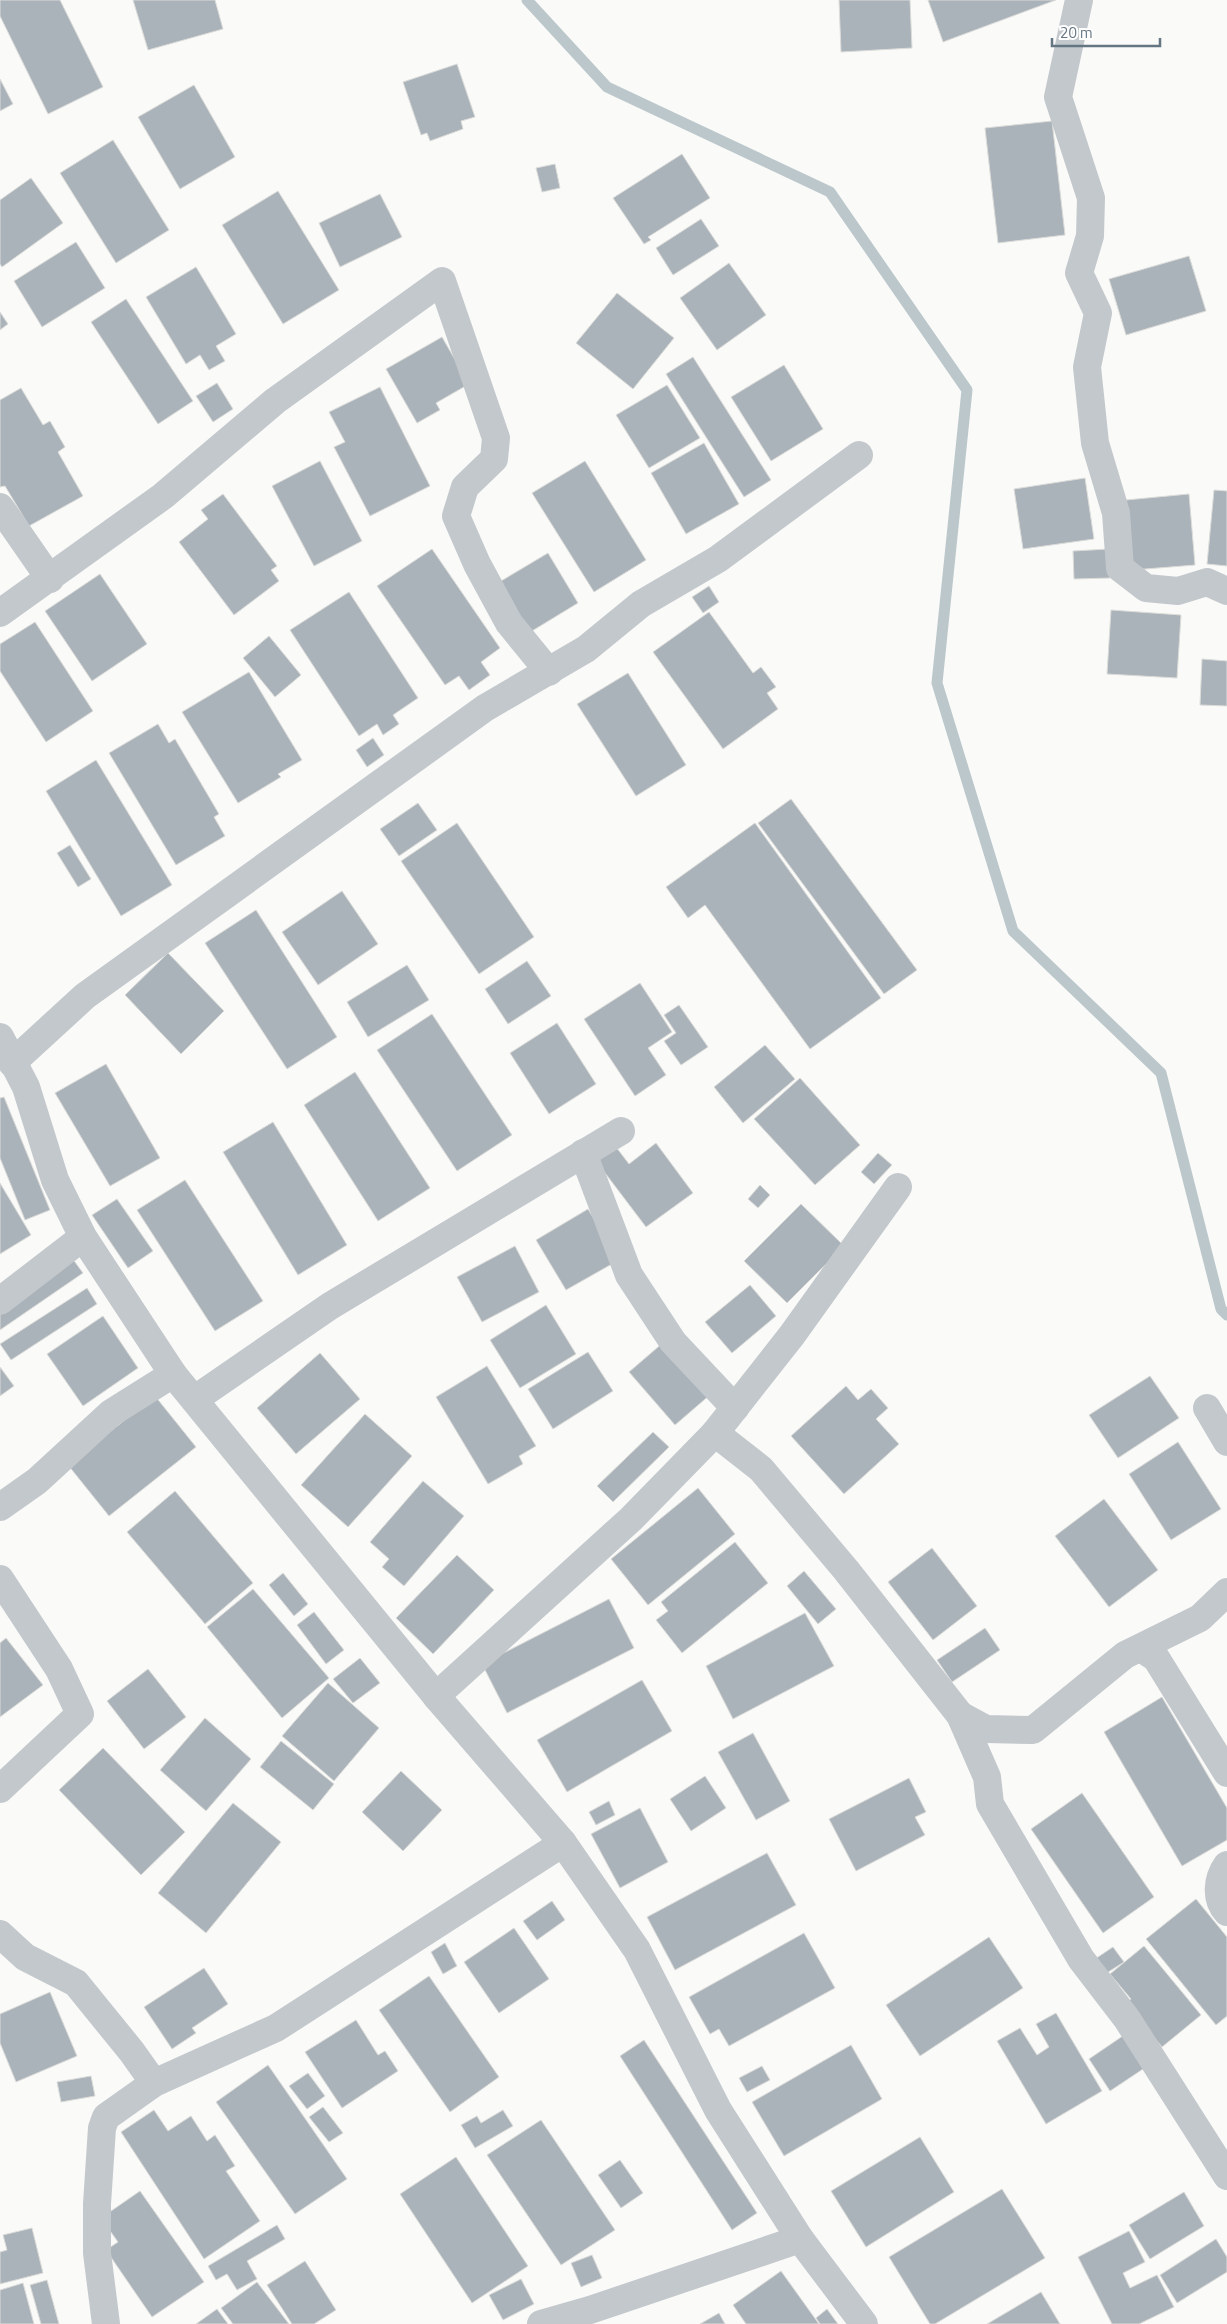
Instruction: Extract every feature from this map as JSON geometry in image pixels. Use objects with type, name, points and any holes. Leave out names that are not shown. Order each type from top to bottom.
[{"type":"street","points":[[1079,0],[1058,97],[1091,198],[1090,236],[1079,273],[1098,313],[1087,367],[1095,443],[1116,513],[1120,568],[1146,588],[1178,591],[1207,582],[1227,591]]},
{"type":"street","points":[[0,613],[50,579],[163,496],[275,401],[442,281],[496,438],[494,459],[465,487],[456,516],[477,564],[509,623],[549,672]]},
{"type":"street","points":[[12,1063],[85,996],[485,708],[586,649],[641,604],[718,558],[859,455]]},
{"type":"street","points":[[0,507],[50,579]]},
{"type":"street","points":[[0,1037],[26,1087],[55,1180],[83,1237],[174,1374],[304,1537],[436,1696],[563,1844],[637,1950],[718,2110],[800,2240],[864,2324]]},
{"type":"street","points":[[195,1398],[330,1306],[621,1130]]},
{"type":"street","points":[[584,1153],[629,1275],[673,1342],[735,1408]]},
{"type":"street","points":[[436,1696],[631,1519],[715,1432],[792,1335],[898,1187]]},
{"type":"street","points":[[0,1301],[83,1237]]},
{"type":"street","points":[[0,1508],[36,1481],[111,1413],[174,1374]]},
{"type":"street","points":[[1207,1408],[1227,1442]]},
{"type":"street","points":[[715,1432],[761,1469],[846,1570],[960,1715],[987,1777],[990,1804],[1081,1958],[1127,2019],[1227,2176]]},
{"type":"street","points":[[0,1579],[59,1669],[80,1714],[0,1789]]},
{"type":"street","points":[[960,1715],[986,1729],[1033,1730],[1125,1655],[1200,1618],[1227,1592]]},
{"type":"street","points":[[1141,1648],[1156,1658],[1227,1773]]},
{"type":"street","points":[[106,2324],[97,2253],[96,2204],[102,2128],[106,2118],[154,2083],[276,2028],[563,1844]]},
{"type":"street","points":[[1227,1866],[1218,1891],[1221,1906],[1227,1912]]},
{"type":"street","points":[[0,1934],[25,1957],[76,1983],[132,2052],[154,2083]]},
{"type":"street","points":[[541,2324],[589,2317],[800,2240]]},
{"type":"building","points":[[0,0],[60,0],[103,87],[48,114],[0,16]]},
{"type":"building","points":[[133,0],[215,0],[223,29],[148,50]]},
{"type":"building","points":[[839,0],[910,0],[912,48],[841,52]]},
{"type":"building","points":[[928,0],[1056,0],[943,42]]},
{"type":"building","points":[[457,64],[475,117],[461,121],[463,129],[430,141],[427,133],[421,135],[403,82]]},
{"type":"building","points":[[0,79],[13,104],[0,111]]},
{"type":"building","points":[[194,85],[235,157],[180,189],[138,117]]},
{"type":"building","points":[[1052,121],[1065,235],[998,243],[985,128]]},
{"type":"building","points":[[113,140],[169,230],[116,263],[60,173]]},
{"type":"building","points":[[682,154],[710,198],[648,237],[651,240],[644,244],[613,198]]},
{"type":"building","points":[[555,164],[560,188],[542,192],[536,168]]},
{"type":"building","points":[[31,178],[63,223],[2,267],[0,264],[0,200]]},
{"type":"building","points":[[278,191],[339,290],[283,324],[222,225]]},
{"type":"building","points":[[380,194],[402,237],[340,267],[319,223]]},
{"type":"building","points":[[701,219],[719,246],[673,275],[656,248]]},
{"type":"building","points":[[76,242],[105,288],[42,327],[14,281]]},
{"type":"building","points":[[1189,256],[1206,311],[1126,335],[1109,279]]},
{"type":"building","points":[[729,263],[766,315],[717,350],[680,298]]},
{"type":"building","points":[[196,267],[236,334],[216,346],[225,361],[209,370],[200,355],[186,364],[146,297]]},
{"type":"building","points":[[617,293],[674,338],[633,389],[576,343]]},
{"type":"building","points":[[126,299],[193,401],[158,424],[91,322]]},
{"type":"building","points":[[0,312],[8,324],[0,330]]},
{"type":"building","points":[[442,337],[469,384],[436,403],[440,410],[417,423],[386,369]]},
{"type":"building","points":[[693,357],[771,480],[744,497],[666,374]]},
{"type":"building","points":[[784,365],[823,429],[771,461],[731,397]]},
{"type":"building","points":[[217,383],[233,409],[213,422],[196,396]]},
{"type":"building","points":[[667,385],[700,438],[649,468],[616,415]]},
{"type":"building","points":[[380,387],[430,486],[370,516],[334,447],[345,442],[329,412]]},
{"type":"building","points":[[21,388],[43,425],[50,421],[65,447],[58,452],[83,496],[29,526],[5,486],[0,487],[0,400]]},
{"type":"building","points":[[704,443],[739,504],[686,534],[651,473]]},
{"type":"building","points":[[320,461],[362,541],[314,566],[272,486]]},
{"type":"building","points":[[585,461],[646,560],[594,592],[532,493]]},
{"type":"building","points":[[1085,478],[1094,539],[1023,549],[1014,489]]},
{"type":"building","points":[[1214,490],[1227,491],[1227,566],[1207,564]]},
{"type":"building","points":[[223,494],[277,566],[271,570],[279,581],[234,615],[179,542],[208,519],[201,510]]},
{"type":"building","points":[[1189,494],[1195,565],[1133,570],[1126,500]]},
{"type":"building","points":[[432,549],[500,648],[481,662],[490,675],[469,690],[459,676],[445,685],[377,586]]},
{"type":"building","points":[[1109,549],[1110,578],[1074,579],[1073,551]]},
{"type":"building","points":[[548,553],[578,603],[527,634],[496,584]]},
{"type":"building","points":[[100,574],[147,644],[92,681],[45,611]]},
{"type":"building","points":[[709,586],[719,602],[703,613],[692,597]]},
{"type":"building","points":[[349,592],[418,698],[393,715],[399,724],[383,735],[377,724],[359,736],[290,630]]},
{"type":"building","points":[[1111,610],[1181,615],[1177,678],[1107,674]]},
{"type":"building","points":[[709,612],[753,673],[761,667],[776,687],[767,693],[778,709],[723,749],[653,652]]},
{"type":"building","points":[[35,622],[93,711],[46,742],[0,671],[0,644]]},
{"type":"building","points":[[269,636],[301,675],[275,697],[243,658]]},
{"type":"building","points":[[1202,659],[1227,661],[1227,706],[1200,705]]},
{"type":"building","points":[[249,672],[302,760],[278,774],[281,777],[238,803],[182,712]]},
{"type":"building","points":[[628,673],[686,765],[636,796],[577,704]]},
{"type":"building","points":[[158,724],[169,743],[175,739],[219,814],[214,817],[225,836],[176,865],[109,753]]},
{"type":"building","points":[[373,738],[384,755],[367,767],[356,750]]},
{"type":"building","points":[[96,760],[172,885],[121,916],[46,791]]},
{"type":"building","points":[[791,799],[917,970],[884,994],[758,823]]},
{"type":"building","points":[[418,803],[437,830],[399,856],[380,829]]},
{"type":"building","points":[[457,823],[534,937],[479,974],[401,861]]},
{"type":"building","points":[[755,823],[881,998],[810,1049],[705,905],[688,918],[666,887]]},
{"type":"building","points":[[70,845],[91,879],[78,887],[57,853]]},
{"type":"building","points":[[342,891],[378,944],[318,985],[282,932]]},
{"type":"building","points":[[256,910],[337,1037],[287,1069],[205,943]]},
{"type":"building","points":[[168,953],[224,1011],[181,1054],[125,995]]},
{"type":"building","points":[[527,961],[551,996],[508,1024],[485,989]]},
{"type":"building","points":[[407,965],[429,1000],[368,1037],[347,1002]]},
{"type":"building","points":[[640,983],[672,1032],[648,1048],[666,1075],[635,1096],[584,1019]]},
{"type":"building","points":[[679,1005],[708,1047],[681,1065],[664,1041],[676,1033],[664,1015]]},
{"type":"building","points":[[432,1014],[512,1135],[457,1171],[377,1050]]},
{"type":"building","points":[[557,1023],[596,1084],[549,1114],[510,1053]]},
{"type":"building","points":[[765,1045],[795,1079],[743,1123],[714,1087]]},
{"type":"building","points":[[106,1064],[160,1158],[110,1186],[55,1093]]},
{"type":"building","points":[[355,1072],[430,1188],[378,1221],[304,1105]]},
{"type":"building","points":[[800,1078],[860,1145],[815,1185],[754,1119]]},
{"type":"building","points":[[4,1097],[50,1210],[25,1220],[0,1158],[0,1098]]},
{"type":"building","points":[[273,1122],[347,1245],[298,1275],[223,1152]]},
{"type":"building","points":[[656,1143],[693,1193],[646,1227],[596,1161],[616,1147],[629,1164]]},
{"type":"building","points":[[878,1153],[892,1165],[874,1184],[861,1172]]},
{"type":"building","points":[[185,1180],[263,1301],[215,1331],[137,1210]]},
{"type":"building","points":[[0,1183],[31,1235],[0,1254]]},
{"type":"building","points":[[760,1185],[770,1195],[758,1208],[748,1199]]},
{"type":"building","points":[[117,1199],[153,1251],[128,1268],[92,1215]]},
{"type":"building","points":[[801,1204],[844,1246],[787,1303],[744,1261]]},
{"type":"building","points":[[588,1209],[619,1260],[566,1290],[536,1240]]},
{"type":"building","points":[[515,1246],[539,1292],[482,1322],[457,1277]]},
{"type":"building","points":[[72,1258],[83,1273],[0,1330],[0,1307]]},
{"type":"building","points":[[750,1285],[776,1316],[732,1353],[705,1322]]},
{"type":"building","points":[[87,1288],[97,1304],[11,1360],[0,1344]]},
{"type":"building","points":[[546,1305],[576,1354],[520,1388],[490,1340]]},
{"type":"building","points":[[103,1316],[138,1368],[83,1406],[47,1354]]},
{"type":"building","points":[[665,1341],[711,1394],[675,1425],[629,1372]]},
{"type":"building","points":[[588,1352],[613,1391],[553,1429],[528,1389]]},
{"type":"building","points":[[320,1353],[360,1399],[296,1454],[257,1408]]},
{"type":"building","points":[[487,1366],[536,1446],[519,1456],[523,1464],[488,1484],[436,1397]]},
{"type":"building","points":[[0,1367],[14,1386],[0,1396]]},
{"type":"building","points":[[1150,1376],[1179,1418],[1118,1458],[1089,1415]]},
{"type":"building","points":[[846,1386],[858,1400],[871,1389],[888,1408],[876,1419],[899,1444],[844,1494],[791,1436]]},
{"type":"building","points":[[155,1396],[196,1447],[109,1516],[68,1465]]},
{"type":"building","points":[[365,1414],[412,1456],[348,1527],[301,1485]]},
{"type":"building","points":[[653,1432],[669,1447],[613,1502],[597,1486]]},
{"type":"building","points":[[1178,1442],[1221,1509],[1171,1540],[1129,1474]]},
{"type":"building","points":[[423,1481],[464,1516],[404,1586],[382,1567],[389,1559],[370,1542]]},
{"type":"building","points":[[698,1488],[735,1534],[648,1605],[611,1559]]},
{"type":"building","points":[[175,1491],[253,1583],[205,1624],[127,1532]]},
{"type":"building","points":[[1104,1499],[1158,1570],[1109,1607],[1055,1536]]},
{"type":"building","points":[[735,1542],[768,1583],[682,1653],[656,1620],[668,1611],[661,1602]]},
{"type":"building","points":[[932,1548],[977,1606],[933,1640],[888,1582]]},
{"type":"building","points":[[457,1555],[494,1590],[433,1654],[396,1618]]},
{"type":"building","points":[[804,1571],[836,1609],[818,1624],[787,1586]]},
{"type":"building","points":[[283,1573],[308,1604],[294,1616],[269,1585]]},
{"type":"building","points":[[253,1589],[329,1678],[282,1718],[207,1627]]},
{"type":"building","points":[[609,1599],[634,1648],[507,1713],[482,1664]]},
{"type":"building","points":[[314,1612],[344,1650],[326,1664],[297,1625]]},
{"type":"building","points":[[805,1613],[834,1666],[733,1719],[706,1666]]},
{"type":"building","points":[[985,1628],[1000,1650],[952,1682],[937,1660]]},
{"type":"building","points":[[6,1638],[43,1685],[0,1717],[0,1643]]},
{"type":"building","points":[[360,1658],[380,1683],[353,1703],[333,1679]]},
{"type":"building","points":[[148,1669],[186,1717],[144,1749],[107,1701]]},
{"type":"building","points":[[642,1680],[672,1731],[567,1792],[537,1740]]},
{"type":"building","points":[[328,1683],[379,1728],[334,1781],[282,1736]]},
{"type":"building","points":[[1162,1697],[1227,1808],[1227,1840],[1182,1866],[1104,1732]]},
{"type":"building","points":[[205,1718],[251,1759],[206,1811],[160,1770]]},
{"type":"building","points":[[753,1733],[790,1801],[756,1820],[718,1752]]},
{"type":"building","points":[[281,1741],[334,1784],[313,1810],[260,1767]]},
{"type":"building","points":[[103,1748],[185,1832],[141,1875],[59,1790]]},
{"type":"building","points":[[401,1771],[442,1810],[403,1851],[362,1812]]},
{"type":"building","points":[[705,1776],[726,1808],[691,1831],[670,1799]]},
{"type":"building","points":[[909,1778],[926,1812],[915,1817],[925,1835],[856,1871],[829,1819]]},
{"type":"building","points":[[1082,1793],[1154,1897],[1103,1933],[1031,1829]]},
{"type":"building","points":[[609,1801],[615,1815],[596,1825],[589,1812]]},
{"type":"building","points":[[233,1803],[281,1842],[206,1933],[158,1893]]},
{"type":"building","points":[[640,1808],[668,1862],[620,1888],[591,1834]]},
{"type":"building","points":[[767,1853],[796,1905],[675,1970],[647,1917]]},
{"type":"building","points":[[1196,1899],[1227,1937],[1227,2016],[1216,2025],[1146,1939]]},
{"type":"building","points":[[552,1901],[565,1920],[537,1940],[523,1921]]},
{"type":"building","points":[[514,1928],[549,1979],[499,2013],[464,1962]]},
{"type":"building","points":[[804,1933],[835,1988],[729,2046],[719,2029],[710,2034],[689,1997]]},
{"type":"building","points":[[989,1937],[1023,1988],[920,2056],[886,2005]]},
{"type":"building","points":[[445,1943],[457,1966],[443,1974],[431,1952]]},
{"type":"building","points":[[1144,1946],[1201,2015],[1162,2047],[1126,2003],[1131,1999],[1110,1974]]},
{"type":"building","points":[[1113,1947],[1124,1962],[1105,1974],[1095,1959]]},
{"type":"building","points":[[204,1968],[228,2004],[192,2028],[196,2033],[172,2049],[144,2007]]},
{"type":"building","points":[[429,1976],[499,2077],[450,2112],[379,2010]]},
{"type":"building","points":[[50,1992],[77,2056],[16,2082],[0,2043],[0,2014]]},
{"type":"building","points":[[1056,2013],[1102,2091],[1046,2124],[997,2041],[1020,2028],[1037,2055],[1049,2047],[1036,2024]]},
{"type":"building","points":[[356,2020],[378,2055],[385,2051],[398,2071],[342,2108],[305,2052]]},
{"type":"building","points":[[1130,2031],[1152,2063],[1110,2091],[1089,2059]]},
{"type":"building","points":[[644,2040],[757,2213],[732,2230],[620,2056]]},
{"type":"building","points":[[851,2045],[882,2099],[784,2156],[752,2102]]},
{"type":"building","points":[[268,2065],[347,2179],[295,2214],[216,2102]]},
{"type":"building","points":[[762,2066],[770,2080],[747,2092],[739,2078]]},
{"type":"building","points":[[308,2073],[325,2096],[307,2109],[289,2086]]},
{"type":"building","points":[[91,2076],[95,2096],[61,2102],[57,2082]]},
{"type":"building","points":[[323,2107],[343,2133],[329,2142],[309,2117]]},
{"type":"building","points":[[154,2110],[168,2131],[191,2116],[207,2141],[215,2135],[235,2166],[226,2171],[260,2221],[204,2259],[121,2132]]},
{"type":"building","points":[[503,2110],[513,2126],[475,2148],[461,2125],[477,2116],[481,2123]]},
{"type":"building","points":[[541,2120],[615,2230],[561,2265],[487,2155]]},
{"type":"building","points":[[920,2137],[954,2192],[866,2247],[831,2191]]},
{"type":"building","points":[[456,2157],[528,2266],[472,2303],[400,2194]]},
{"type":"building","points":[[620,2160],[643,2193],[621,2208],[598,2175]]},
{"type":"building","points":[[1002,2189],[1045,2258],[935,2324],[930,2324],[889,2257]]},
{"type":"building","points":[[140,2191],[204,2282],[152,2317],[106,2250],[118,2242],[101,2218]]},
{"type":"building","points":[[1184,2192],[1204,2226],[1150,2259],[1129,2225]]},
{"type":"building","points":[[277,2225],[285,2239],[247,2261],[257,2279],[237,2290],[227,2274],[216,2280],[208,2266]]},
{"type":"building","points":[[32,2228],[43,2273],[0,2284],[0,2252],[7,2250],[3,2235]]},
{"type":"building","points":[[1129,2231],[1145,2262],[1123,2273],[1130,2288],[1157,2275],[1174,2307],[1139,2324],[1112,2324],[1078,2257]]},
{"type":"building","points":[[1216,2239],[1227,2257],[1227,2272],[1177,2303],[1160,2275]]},
{"type":"building","points":[[592,2255],[602,2278],[581,2287],[571,2263]]},
{"type":"building","points":[[305,2261],[336,2310],[314,2324],[292,2324],[267,2285]]},
{"type":"building","points":[[781,2271],[819,2324],[746,2324],[733,2305]]},
{"type":"building","points":[[521,2279],[534,2304],[503,2320],[489,2295]]},
{"type":"building","points":[[47,2280],[59,2324],[41,2324],[30,2285]]},
{"type":"building","points":[[257,2282],[289,2324],[233,2324],[221,2308]]},
{"type":"building","points":[[23,2283],[34,2324],[0,2324],[0,2290]]},
{"type":"building","points":[[1041,2292],[1060,2324],[987,2324]]},
{"type":"building","points":[[217,2309],[228,2324],[196,2324]]},
{"type":"building","points":[[827,2309],[838,2324],[820,2324],[816,2318]]},
{"type":"building","points":[[719,2313],[725,2324],[700,2324]]},
{"type":"waterway","points":[[527,0],[607,87],[830,192],[967,390],[937,683],[1013,931],[1161,1073],[1221,1309],[1227,1315]]}]
